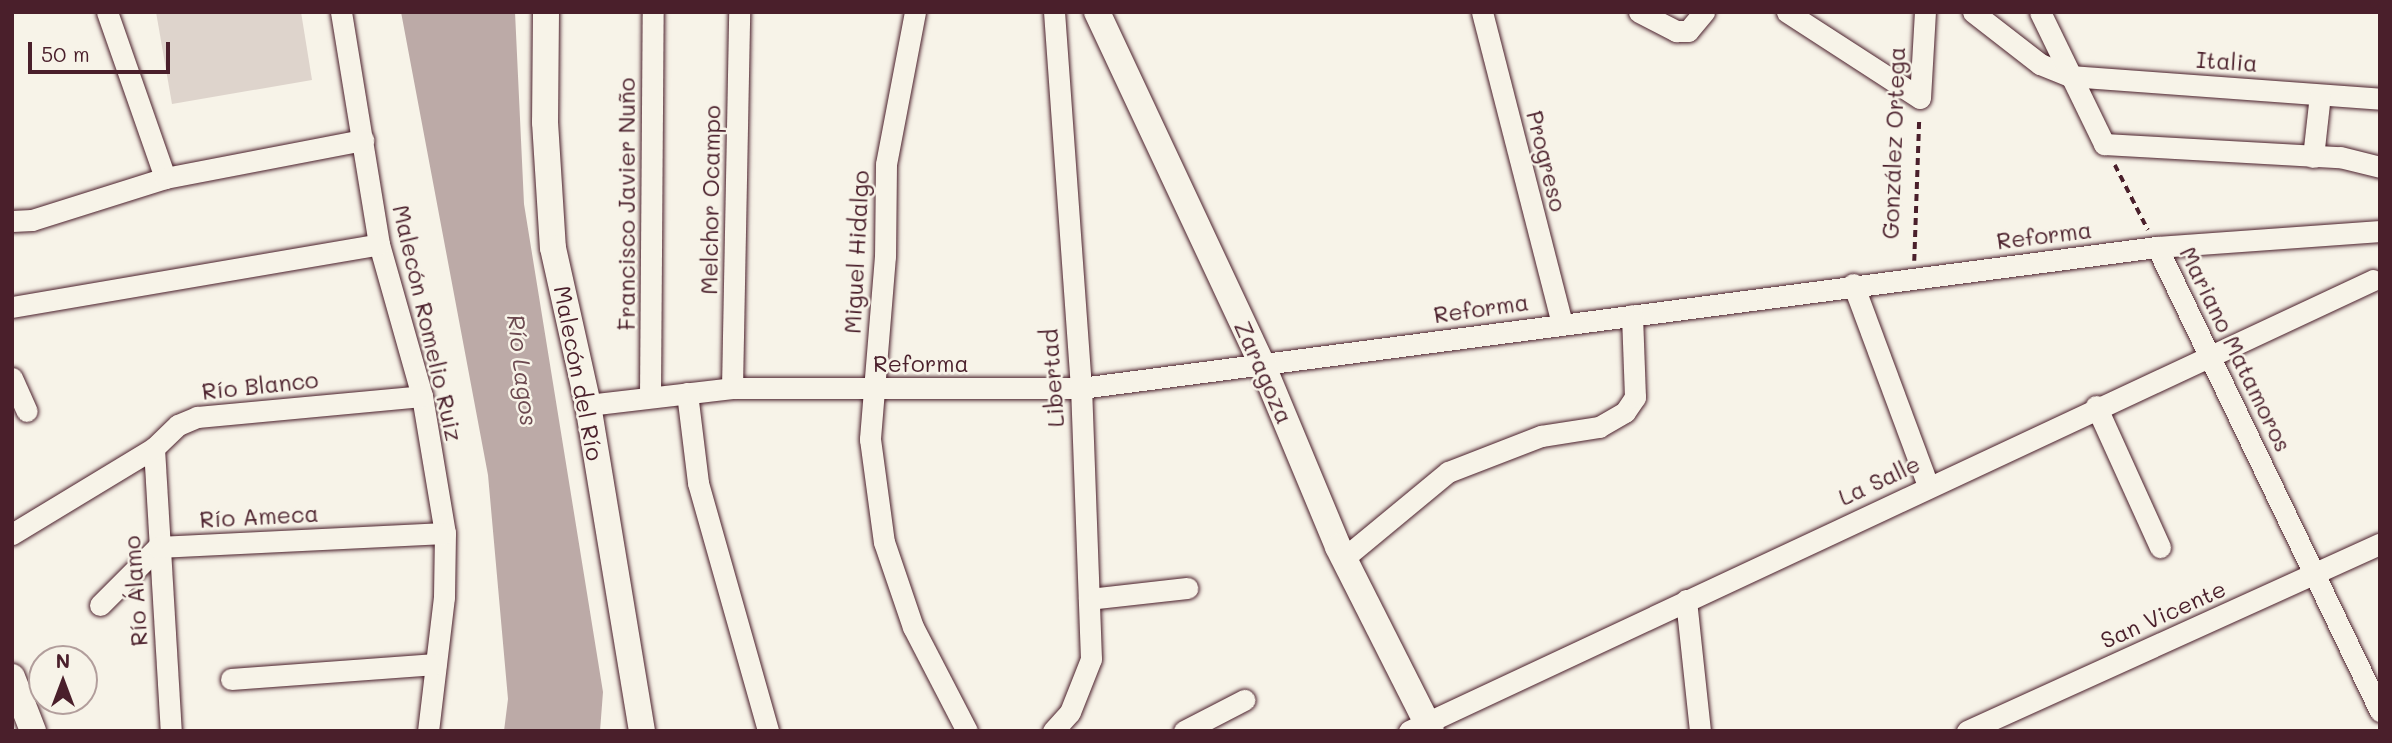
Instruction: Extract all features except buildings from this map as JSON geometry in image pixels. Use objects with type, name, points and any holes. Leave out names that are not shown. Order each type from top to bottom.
[{"type":"street","points":[[107,12],[164,178]]},
{"type":"street","name":"Malecón Romelio Ruiz","points":[[341,12],[379,244],[422,396],[445,533],[444,597],[428,731]]},
{"type":"street","name":"Malecón del Río","points":[[546,12],[545,121],[553,248],[588,405],[642,731]]},
{"type":"street","name":"Francisco Javier Nuño","points":[[650,396],[653,12]]},
{"type":"street","name":"Melchor Ocampo","points":[[732,388],[739,12]]},
{"type":"street","name":"Miguel Hidalgo","points":[[915,12],[886,164],[885,256],[870,439],[884,542],[913,627],[967,731]]},
{"type":"street","name":"Libertad","points":[[1053,731],[1070,712],[1091,659],[1081,388],[1054,12]]},
{"type":"street","name":"Zaragoza","points":[[1097,12],[1262,364],[1344,558],[1422,728]]},
{"type":"street","name":"Progreso","points":[[1482,12],[1562,324]]},
{"type":"street","points":[[1639,12],[1676,31],[1688,31],[1704,12]]},
{"type":"street","points":[[1787,12],[1920,98]]},
{"type":"street","name":"González Ortega","points":[[1920,98],[1925,12]]},
{"type":"street","name":"Italia","points":[[1973,12],[2040,64],[2070,76],[2380,99]]},
{"type":"street","points":[[2040,12],[2104,144],[2340,157],[2380,167]]},
{"type":"street","points":[[2313,157],[2320,95]]},
{"type":"street","points":[[12,221],[32,220],[164,178],[363,140]]},
{"type":"street","name":"Reforma","points":[[588,405],[732,388],[1081,388],[1853,284],[2157,247],[2380,231]]},
{"type":"street","points":[[12,307],[379,244]]},
{"type":"street","name":"Mariano Matamoros","points":[[2157,247],[2380,711]]},
{"type":"street","name":"La Salle","points":[[1422,728],[2096,406],[2373,279]]},
{"type":"street","points":[[1853,284],[1928,486]]},
{"type":"street","points":[[1344,558],[1448,472],[1541,436],[1599,427],[1625,412],[1635,397],[1637,372],[1632,314]]},
{"type":"street","points":[[12,378],[27,411]]},
{"type":"street","points":[[687,393],[698,483],[768,731]]},
{"type":"street","name":"Río Blanco","points":[[12,534],[154,448],[178,425],[197,417],[422,396]]},
{"type":"street","points":[[2096,406],[2160,547]]},
{"type":"street","name":"Río Álamo","points":[[154,448],[171,731]]},
{"type":"street","name":"Río Ameca","points":[[158,547],[445,533]]},
{"type":"street","name":"San Vicente","points":[[1967,731],[2380,544]]},
{"type":"street","points":[[100,605],[158,547]]},
{"type":"street","points":[[1088,599],[1187,588]]},
{"type":"street","points":[[1686,600],[1700,731]]},
{"type":"street","points":[[231,679],[435,664]]},
{"type":"street","points":[[12,677],[33,731]]},
{"type":"street","points":[[1184,731],[1244,701]]},
{"type":"path","name":"González Ortega","points":[[1914,277],[1920,98]]},
{"type":"path","name":"Mariano Matamoros","points":[[2104,144],[2157,247]]},
{"type":"shaded area","points":[[156,12],[301,12],[312,80],[172,104]]},
{"type":"water","name":"Río Lagos","points":[[401,12],[515,12],[524,204],[603,692],[600,731],[504,731],[508,699],[488,475]]}]
